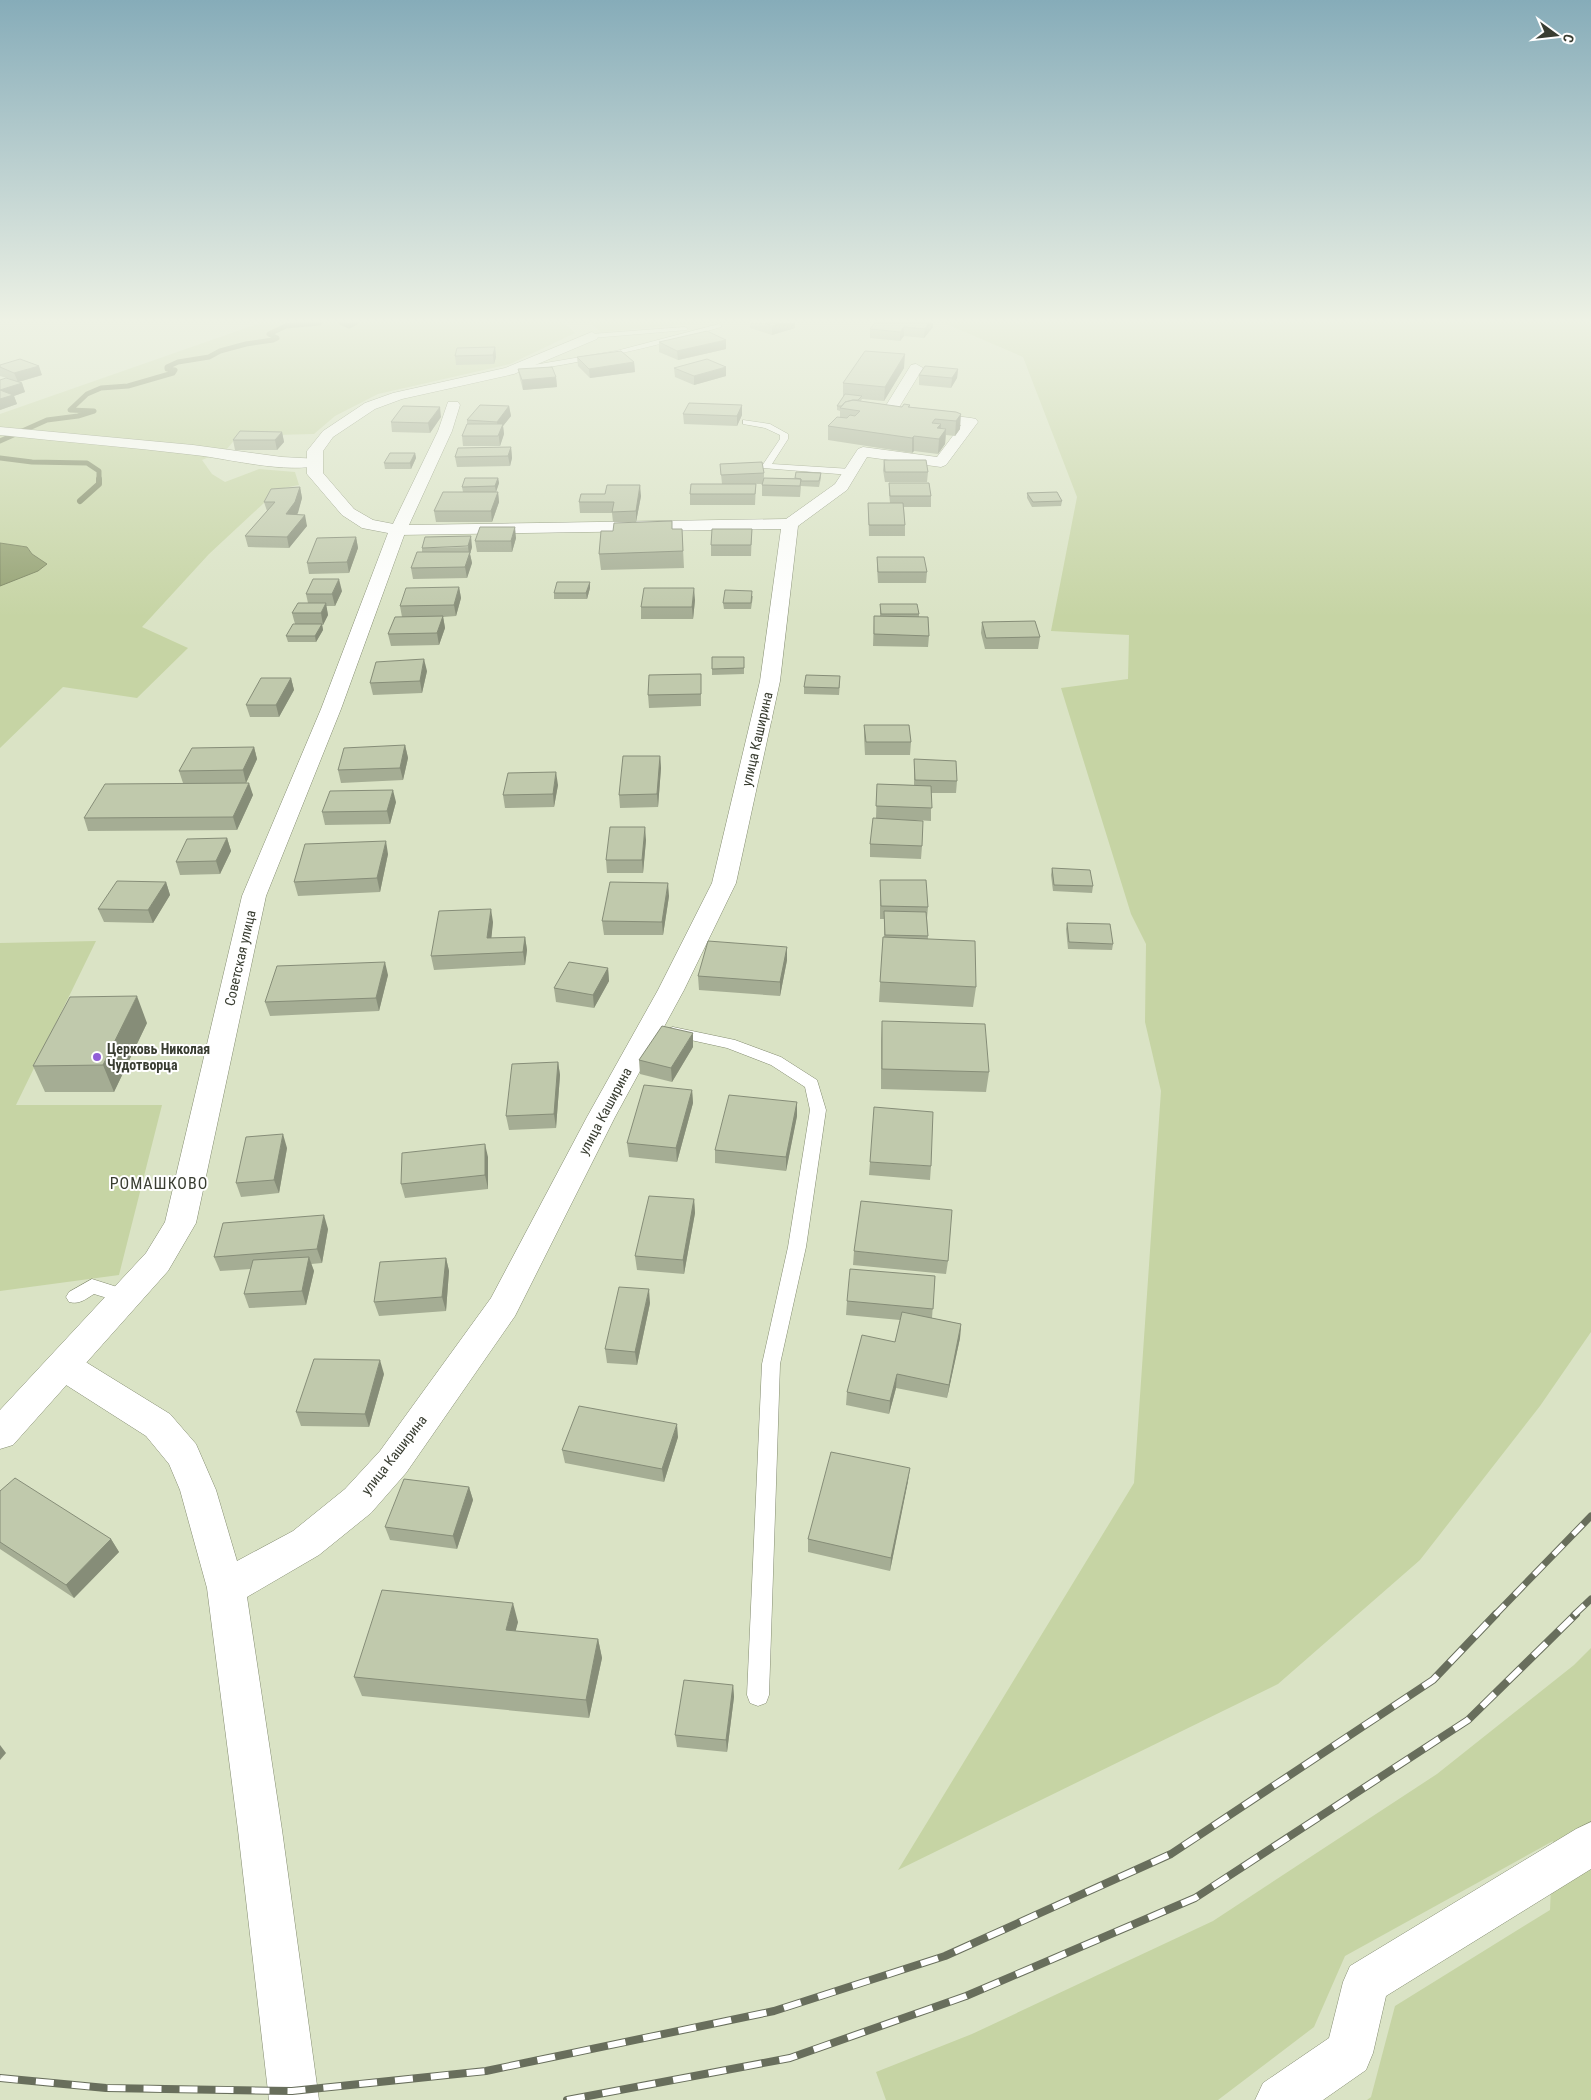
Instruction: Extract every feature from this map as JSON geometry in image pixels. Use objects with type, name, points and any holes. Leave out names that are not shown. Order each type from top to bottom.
[{"type":"street","points":[[348,421],[328,434],[315,451],[315,474],[348,512],[368,524],[398,530],[790,524],[841,487],[863,452],[941,462],[971,422],[963,421]]},
{"type":"street","name":"Советская улица","points":[[0,1434],[158,1262],[180,1223],[254,896],[331,709],[398,530],[448,421]]},
{"type":"street","points":[[0,431],[193,450],[282,462],[314,462]]},
{"type":"street","name":"улица Каширина","points":[[226,1588],[306,1544],[358,1501],[393,1462],[503,1307],[670,990],[724,883],[770,681],[790,524]]},
{"type":"street","points":[[64,1366],[158,1425],[183,1454],[198,1490],[226,1588],[260,1830],[294,2100]]},
{"type":"street","points":[[1280,2100],[1349,2053],[1366,1982],[1591,1844]]},
{"type":"lane","points":[[746,422],[767,426],[784,434],[784,439],[766,466],[851,472]]},
{"type":"lane","points":[[649,1027],[730,1044],[776,1061],[812,1084],[818,1110],[797,1246],[771,1364],[758,1695]]},
{"type":"lane","points":[[75,1297],[92,1286],[127,1297]]},
{"type":"shaded area","points":[[0,421],[329,421],[314,434],[238,436],[226,450],[202,460],[212,474],[225,482],[259,469],[295,472],[299,485],[279,489],[209,554],[142,627],[188,648],[137,698],[63,687],[0,748],[0,586],[46,564],[32,554],[27,547],[0,543]]},
{"type":"shaded area","points":[[1048,421],[1591,421],[1591,1332],[1540,1406],[1420,1560],[1278,1684],[898,1870],[1134,1483],[1161,1091],[1145,1022],[1146,944],[1131,914],[1061,688],[1128,679],[1129,635],[1051,631],[1077,497]]},
{"type":"shaded area","points":[[0,543],[27,547],[32,554],[47,564],[38,571],[0,586]]},
{"type":"shaded area","points":[[96,941],[16,1105],[162,1105],[119,1275],[0,1291],[0,943]]},
{"type":"shaded area","points":[[1591,1648],[1591,2100],[1367,2100],[1371,2097],[1395,2006],[1550,1910],[1553,1841],[1345,1956],[1314,2027],[1218,2100],[886,2100],[876,2072],[972,2034],[1213,1921],[1437,1774],[1574,1665]]},
{"type":"building","points":[[392,421],[430,421],[428,423]]},
{"type":"building","points":[[833,421],[934,421],[932,423],[941,424],[937,428],[946,429],[939,439],[914,436],[912,438],[828,426]]},
{"type":"building","points":[[467,424],[503,424],[498,436],[462,436]]},
{"type":"building","points":[[240,431],[282,432],[275,440],[233,440]]},
{"type":"building","points":[[511,447],[508,456],[455,457],[458,448]]},
{"type":"building","points":[[390,453],[415,453],[410,463],[384,463]]},
{"type":"building","points":[[884,460],[926,460],[928,472],[885,472]]},
{"type":"building","points":[[762,462],[764,473],[721,475],[720,464]]},
{"type":"building","points":[[796,472],[821,473],[819,481],[801,481],[801,479],[795,478]]},
{"type":"building","points":[[465,478],[498,478],[495,486],[462,487]]},
{"type":"building","points":[[764,478],[801,479],[800,486],[762,485]]},
{"type":"building","points":[[889,483],[929,483],[931,496],[890,496]]},
{"type":"building","points":[[691,484],[756,484],[755,494],[690,494]]},
{"type":"building","points":[[607,485],[640,485],[636,511],[612,512],[614,502],[579,502],[581,494],[605,494]]},
{"type":"building","points":[[300,487],[295,502],[286,514],[305,515],[287,537],[245,536],[275,502],[264,502],[271,489]]},
{"type":"building","points":[[443,492],[498,492],[491,511],[434,511]]},
{"type":"building","points":[[1057,492],[1062,501],[1033,502],[1027,493]]},
{"type":"building","points":[[868,503],[903,503],[905,525],[869,525]]},
{"type":"building","points":[[672,521],[672,529],[682,529],[683,551],[599,554],[601,531],[613,531],[614,523]]},
{"type":"building","points":[[480,527],[515,527],[511,541],[475,541]]},
{"type":"building","points":[[712,529],[752,529],[751,545],[711,545]]},
{"type":"building","points":[[471,536],[468,546],[422,548],[425,537]]},
{"type":"building","points":[[356,537],[347,562],[307,563],[317,538]]},
{"type":"building","points":[[417,552],[470,552],[465,567],[411,568]]},
{"type":"building","points":[[877,557],[924,557],[927,572],[878,572]]},
{"type":"building","points":[[313,579],[339,579],[332,594],[306,594]]},
{"type":"building","points":[[557,582],[590,582],[586,593],[554,593]]},
{"type":"building","points":[[459,587],[454,605],[400,606],[406,588]]},
{"type":"building","points":[[644,588],[694,588],[692,607],[641,607]]},
{"type":"building","points":[[725,590],[752,591],[751,603],[723,603]]},
{"type":"building","points":[[298,603],[326,603],[321,613],[292,613]]},
{"type":"building","points":[[880,604],[917,604],[919,614],[881,614]]},
{"type":"building","points":[[443,616],[437,633],[388,634],[395,617]]},
{"type":"building","points":[[874,616],[928,617],[929,636],[874,634]]},
{"type":"building","points":[[1035,621],[1040,637],[986,638],[982,622]]},
{"type":"building","points":[[293,624],[322,624],[315,636],[286,636]]},
{"type":"building","points":[[712,657],[744,657],[744,668],[712,669]]},
{"type":"building","points":[[424,659],[420,681],[370,683],[376,662]]},
{"type":"building","points":[[701,674],[701,694],[648,695],[649,675]]},
{"type":"building","points":[[806,675],[840,676],[839,688],[804,687]]},
{"type":"building","points":[[261,678],[291,678],[276,705],[246,705]]},
{"type":"building","points":[[864,725],[909,725],[911,742],[866,742]]},
{"type":"building","points":[[405,745],[400,768],[338,770],[344,748]]},
{"type":"building","points":[[254,747],[243,770],[179,771],[192,748]]},
{"type":"building","points":[[623,756],[660,756],[657,794],[619,795]]},
{"type":"building","points":[[914,759],[956,761],[957,781],[915,780]]},
{"type":"building","points":[[556,772],[553,794],[503,795],[508,773]]},
{"type":"building","points":[[249,783],[233,817],[84,818],[105,784]]},
{"type":"building","points":[[877,784],[931,786],[932,808],[876,806]]},
{"type":"building","points":[[393,790],[387,811],[322,812],[330,791]]},
{"type":"building","points":[[873,818],[923,821],[922,846],[870,844]]},
{"type":"building","points":[[610,827],[645,827],[642,860],[606,860]]},
{"type":"building","points":[[227,838],[216,861],[176,862],[187,839]]},
{"type":"building","points":[[386,841],[377,878],[294,882],[305,844]]},
{"type":"building","points":[[1052,868],[1090,870],[1093,886],[1054,885]]},
{"type":"building","points":[[880,880],[926,880],[928,907],[881,906]]},
{"type":"building","points":[[117,881],[166,882],[148,910],[98,909]]},
{"type":"building","points":[[610,882],[668,883],[662,922],[602,921]]},
{"type":"building","points":[[491,909],[487,938],[525,937],[523,952],[431,956],[439,911]]},
{"type":"building","points":[[884,911],[926,912],[928,936],[885,935]]},
{"type":"building","points":[[1067,923],[1110,924],[1113,944],[1069,942]]},
{"type":"building","points":[[883,937],[975,941],[976,987],[880,982]]},
{"type":"building","points":[[708,941],[787,947],[780,982],[698,976]]},
{"type":"building","points":[[385,962],[376,998],[265,1002],[277,966]]},
{"type":"building","points":[[569,962],[608,968],[593,995],[554,988]]},
{"type":"building","points":[[137,996],[103,1065],[33,1066],[70,997]]},
{"type":"building","points":[[882,1021],[985,1024],[989,1072],[882,1069]]},
{"type":"building","points":[[662,1026],[693,1033],[671,1068],[639,1060]]},
{"type":"building","points":[[558,1062],[554,1114],[506,1116],[512,1064]]},
{"type":"building","points":[[644,1085],[692,1090],[676,1148],[627,1143]]},
{"type":"building","points":[[729,1095],[797,1102],[786,1157],[715,1150]]},
{"type":"building","points":[[874,1107],[933,1112],[931,1166],[870,1162]]},
{"type":"building","points":[[283,1134],[274,1180],[236,1183],[246,1137]]},
{"type":"building","points":[[485,1144],[485,1175],[401,1184],[402,1153]]},
{"type":"building","points":[[649,1196],[694,1199],[683,1260],[635,1256]]},
{"type":"building","points":[[861,1201],[952,1210],[948,1261],[854,1251]]},
{"type":"building","points":[[324,1215],[317,1249],[214,1257],[223,1223]]},
{"type":"building","points":[[309,1257],[302,1291],[244,1294],[253,1260]]},
{"type":"building","points":[[446,1258],[442,1297],[374,1302],[380,1262]]},
{"type":"building","points":[[850,1269],[935,1276],[933,1309],[847,1301]]},
{"type":"building","points":[[619,1287],[649,1289],[635,1352],[605,1349]]},
{"type":"building","points":[[902,1312],[961,1324],[949,1385],[897,1374],[890,1401],[847,1392],[862,1335],[895,1342]]},
{"type":"building","points":[[314,1359],[380,1360],[365,1414],[296,1412]]},
{"type":"building","points":[[579,1406],[677,1424],[662,1469],[562,1450]]},
{"type":"building","points":[[831,1452],[910,1468],[891,1558],[808,1539]]},
{"type":"building","points":[[15,1478],[111,1539],[66,1585],[0,1542],[0,1491]]},
{"type":"building","points":[[404,1479],[469,1487],[453,1536],[385,1527]]},
{"type":"building","points":[[382,1590],[513,1603],[506,1630],[598,1639],[586,1700],[354,1677]]},
{"type":"building","points":[[684,1680],[733,1685],[726,1740],[675,1735]]},
{"type":"waterway","points":[[0,441],[45,421]]},
{"type":"waterway","points":[[0,458],[32,462],[87,463],[99,471],[99,484],[80,501]]},
{"type":"railway","points":[[1495,1615],[1591,1516]]},
{"type":"railway","points":[[1574,1615],[1591,1599]]},
{"type":"railway","points":[[0,2078],[106,2088],[292,2091],[486,2071],[774,2011],[945,1956],[1171,1854],[1433,1680],[1496,1614]]},
{"type":"railway","points":[[567,2100],[790,2058],[966,1996],[1195,1898],[1468,1720],[1576,1614]]},
{"type":"place","name":"Церковь Николая Чудотворца","points":[[97,1057]]},
{"type":"district","name":"РОМАШКОВО","points":[[159,1183]]}]
